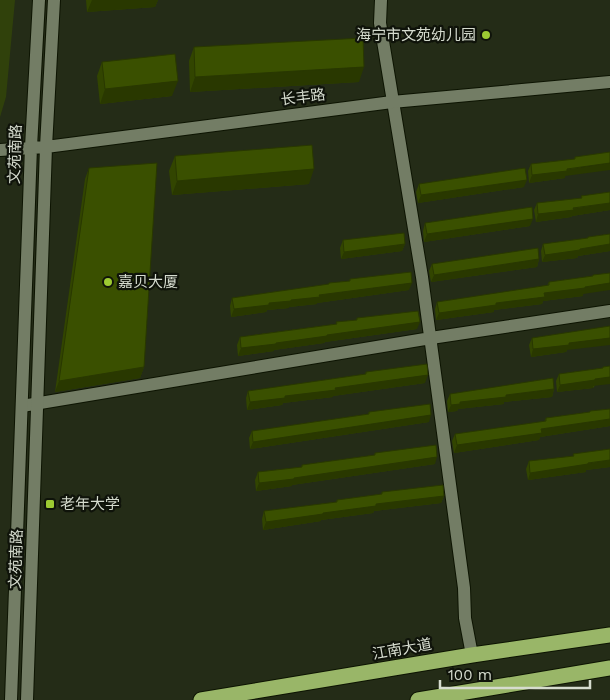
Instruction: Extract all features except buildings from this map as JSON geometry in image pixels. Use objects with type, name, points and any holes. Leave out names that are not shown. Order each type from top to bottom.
[{"type":"highway","name":"江南大道","points":[[201,700],[472,654],[610,635]]},
{"type":"highway","points":[[418,700],[610,668]]},
{"type":"street","name":"文苑南路","points":[[11,700],[31,147],[39,0]]},
{"type":"street","name":"文苑南路","points":[[27,700],[46,147],[54,0]]},
{"type":"street","points":[[381,0],[380,22],[431,338],[464,588],[465,618],[472,654]]},
{"type":"street","name":"长丰路","points":[[0,150],[46,147],[392,102],[610,82]]},
{"type":"street","points":[[22,406],[431,338],[610,311]]},
{"type":"green space","points":[[0,0],[15,0],[6,97],[0,117]]},
{"type":"place","name":"海宁市文苑幼儿园","points":[[486,35]]},
{"type":"place","name":"嘉贝大厦","points":[[108,282]]},
{"type":"place","name":"老年大学","points":[[50,504]]}]
